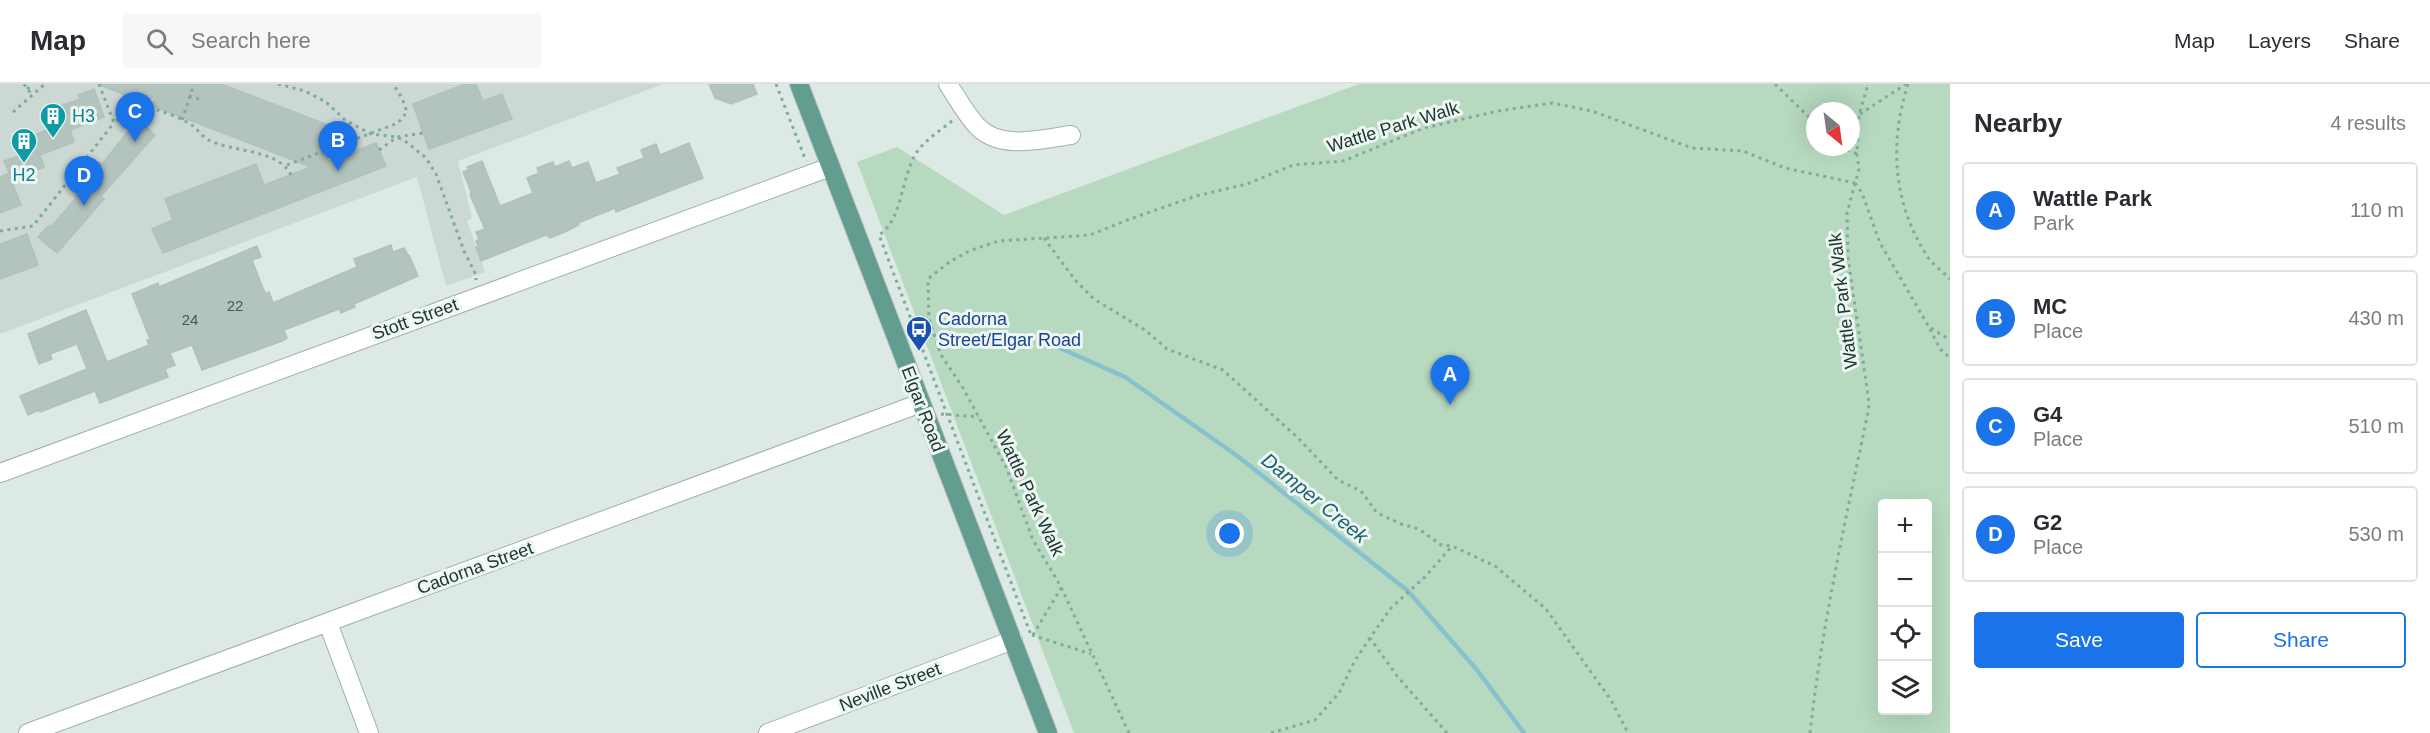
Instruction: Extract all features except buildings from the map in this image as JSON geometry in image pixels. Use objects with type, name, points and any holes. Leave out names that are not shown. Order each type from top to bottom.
[{"type":"main road","name":"Elgar Road","points":[[799,84],[1048,733]]},
{"type":"street","points":[[948,84],[979,129],[1001,140],[1029,141],[1071,135]]},
{"type":"street","name":"Stott Street","points":[[0,473],[830,167]]},
{"type":"street","name":"Cadorna Street","points":[[28,733],[328,622],[923,408]]},
{"type":"street","points":[[328,622],[369,733]]},
{"type":"street","name":"Neville Street","points":[[768,733],[1012,640]]},
{"type":"path","points":[[24,84],[32,95]]},
{"type":"path","points":[[27,89],[33,84]]},
{"type":"path","points":[[13,112],[45,84]]},
{"type":"path","points":[[99,84],[114,123]]},
{"type":"path","points":[[182,120],[194,84]]},
{"type":"path","points":[[278,84],[305,91],[326,102],[345,120],[371,134],[397,137],[423,133]]},
{"type":"path","points":[[0,231],[33,226],[114,123],[127,111],[144,106],[192,125],[208,140],[245,149],[286,165],[398,123],[407,112],[393,84]]},
{"type":"path","points":[[776,84],[811,174]]},
{"type":"path","points":[[1775,84],[1806,114]]},
{"type":"path","points":[[1860,111],[1868,84]]},
{"type":"path","points":[[1860,113],[1907,84]]},
{"type":"path","points":[[1907,84],[1902,103],[1898,141],[1898,187],[1906,216],[1928,258],[1950,279]]},
{"type":"path","points":[[189,96],[202,100]]},
{"type":"path","name":"Wattle Park Walk","points":[[1130,733],[1061,588],[1033,540],[1006,467],[963,388],[941,355],[928,319],[928,279],[948,263],[969,251],[999,241],[1090,235],[1196,196],[1247,184],[1293,165],[1343,161],[1424,128],[1498,111],[1552,103],[1592,111],[1692,148],[1743,151],[1785,168],[1855,183],[1847,213],[1848,258],[1869,402],[1834,572],[1815,685],[1810,733]]},
{"type":"path","points":[[965,110],[918,151],[905,178],[889,229],[879,235],[1032,635]]},
{"type":"path","points":[[379,150],[397,137]]},
{"type":"path","points":[[397,137],[419,151],[436,174],[464,251],[476,275],[474,297]]},
{"type":"path","points":[[1857,156],[1859,169],[1855,183],[1863,192],[1880,243],[1940,349],[1950,358]]},
{"type":"path","points":[[286,165],[291,175]]},
{"type":"path","points":[[1044,238],[1075,280],[1094,299],[1145,330],[1167,348],[1223,370],[1298,438],[1338,480],[1361,491],[1377,513],[1419,529],[1441,545],[1452,546],[1495,566],[1546,609],[1611,700],[1628,733]]},
{"type":"path","points":[[1929,327],[1950,340]]},
{"type":"path","points":[[923,408],[949,415],[979,417]]},
{"type":"path","points":[[1271,733],[1315,720],[1339,693],[1354,662],[1391,608],[1426,576],[1452,546]]},
{"type":"path","points":[[1032,635],[1061,588]]},
{"type":"path","points":[[1012,640],[1032,635],[1093,654]]},
{"type":"path","points":[[1370,638],[1397,676],[1447,733]]},
{"type":"shaded area","points":[[0,84],[663,84],[458,161],[472,218],[467,221],[485,272],[446,286],[417,177],[0,334]]},
{"type":"green space","points":[[1359,84],[1950,84],[1950,733],[1074,733],[857,162],[897,147],[1004,215]]},
{"type":"waterway","name":"Damper Creek","points":[[1042,340],[1125,377],[1236,455],[1408,591],[1477,670],[1524,733]]},
{"type":"place","name":"H3","points":[[53,139]]},
{"type":"place","name":"G4","points":[[135,142]]},
{"type":"place","name":"H2","points":[[24,164]]},
{"type":"place","name":"MC","points":[[338,171]]},
{"type":"place","name":"G2","points":[[84,206]]},
{"type":"place","name":"Cadorna Street/Elgar Road","points":[[919,352]]},
{"type":"place","name":"Wattle Park","points":[[1450,405]]}]
